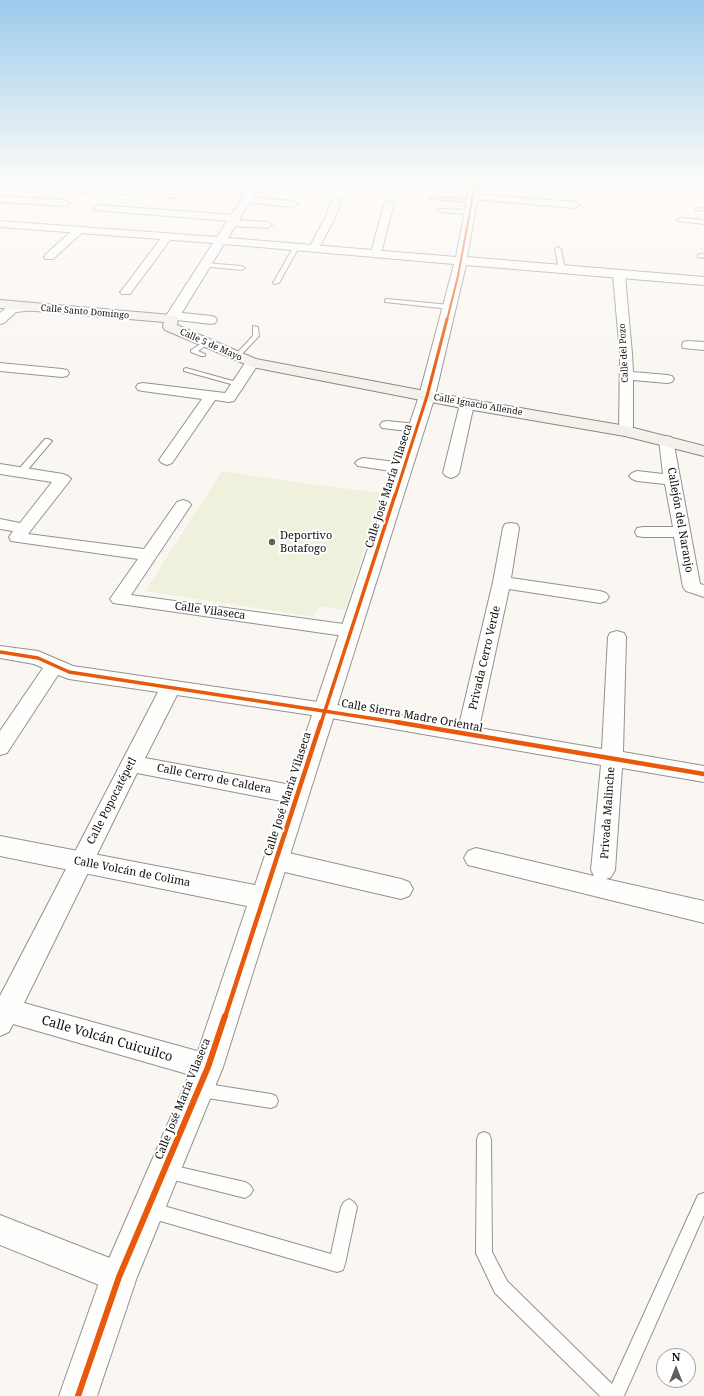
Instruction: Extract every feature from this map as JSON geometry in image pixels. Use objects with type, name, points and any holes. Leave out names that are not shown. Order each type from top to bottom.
[{"type":"main road","name":"Calle Santo Domingo","points":[[0,304],[172,317]]},
{"type":"main road","name":"Calle 5 de Mayo","points":[[172,317],[170,327],[205,349],[237,356],[252,363]]},
{"type":"main road","name":"Calle Ignacio Allende","points":[[252,363],[466,404],[626,431],[666,440],[704,451]]},
{"type":"street","points":[[49,257],[58,249]]},
{"type":"street","points":[[126,292],[158,249]]},
{"type":"street","name":"Calle 5 de Mayo","points":[[172,317],[214,249]]},
{"type":"street","points":[[328,249],[618,275],[704,281]]},
{"type":"street","name":"Calle José María Vilaseca","points":[[78,1396],[119,1277],[203,1079],[264,898],[352,631],[427,396],[458,276],[462,249]]},
{"type":"street","name":"Calle del Pozo","points":[[618,275],[626,354],[626,431]]},
{"type":"street","points":[[0,320],[12,309],[31,307]]},
{"type":"street","points":[[172,317],[211,320]]},
{"type":"street","points":[[688,345],[704,346]]},
{"type":"street","points":[[143,387],[229,398],[252,363]]},
{"type":"street","points":[[0,379],[6,367],[62,373]]},
{"type":"street","points":[[626,375],[667,379]]},
{"type":"street","points":[[167,460],[212,395]]},
{"type":"street","points":[[451,473],[466,404]]},
{"type":"street","points":[[387,425],[416,428]]},
{"type":"street","name":"Callejón del Naranjo","points":[[666,440],[681,532],[692,587],[704,592]]},
{"type":"street","points":[[363,463],[404,468]]},
{"type":"street","points":[[0,469],[62,479],[17,537],[147,556]]},
{"type":"street","points":[[637,476],[672,480]]},
{"type":"street","name":"Calle Vilaseca","points":[[183,505],[119,598],[352,631]]},
{"type":"street","points":[[0,524],[23,528]]},
{"type":"street","name":"Privada Cerro Verde","points":[[467,734],[502,582],[511,528]]},
{"type":"street","points":[[643,532],[681,532]]},
{"type":"street","points":[[502,582],[600,597]]},
{"type":"street","name":"Privada Malinche","points":[[603,870],[612,759],[617,637]]},
{"type":"street","name":"Calle Sierra Madre Oriental","points":[[0,652],[38,658],[69,672],[325,710],[704,774]]},
{"type":"street","points":[[0,746],[55,665]]},
{"type":"street","name":"Calle Popocatépetl","points":[[3,1017],[81,861],[171,687]]},
{"type":"street","name":"Calle Cerro de Caldera","points":[[132,764],[297,795]]},
{"type":"street","name":"Calle Volcán de Colima","points":[[0,846],[264,898]]},
{"type":"street","points":[[476,858],[704,912]]},
{"type":"street","points":[[276,860],[401,889]]},
{"type":"street","name":"Calle Volcán Cuicuilco","points":[[3,1017],[203,1079]]},
{"type":"street","points":[[0,1230],[119,1277]]},
{"type":"lane","points":[[276,284],[294,249]]},
{"type":"lane","points":[[558,249],[562,270]]},
{"type":"lane","points":[[204,265],[242,268]]},
{"type":"lane","points":[[387,301],[450,307]]},
{"type":"lane","points":[[237,356],[256,336],[255,327]]},
{"type":"lane","points":[[186,370],[238,384]]},
{"type":"lane","points":[[21,472],[48,441]]},
{"type":"lane","points":[[203,1079],[271,1101]]},
{"type":"lane","points":[[484,1138],[484,1254],[501,1287],[614,1396],[703,1200]]},
{"type":"lane","points":[[164,1171],[245,1190]]},
{"type":"lane","points":[[148,1210],[337,1264],[349,1207]]},
{"type":"green space","name":"Deportivo Botafogo","points":[[222,471],[383,493],[345,610],[319,606],[314,617],[145,591]]},
{"type":"cycle path","points":[[78,1396],[119,1277],[208,1067],[427,396],[458,276],[463,249]]},
{"type":"cycle path","points":[[0,652],[38,658],[69,672],[325,710],[704,774]]},
{"type":"place","name":"Deportivo Botafogo","points":[[272,542]]}]
